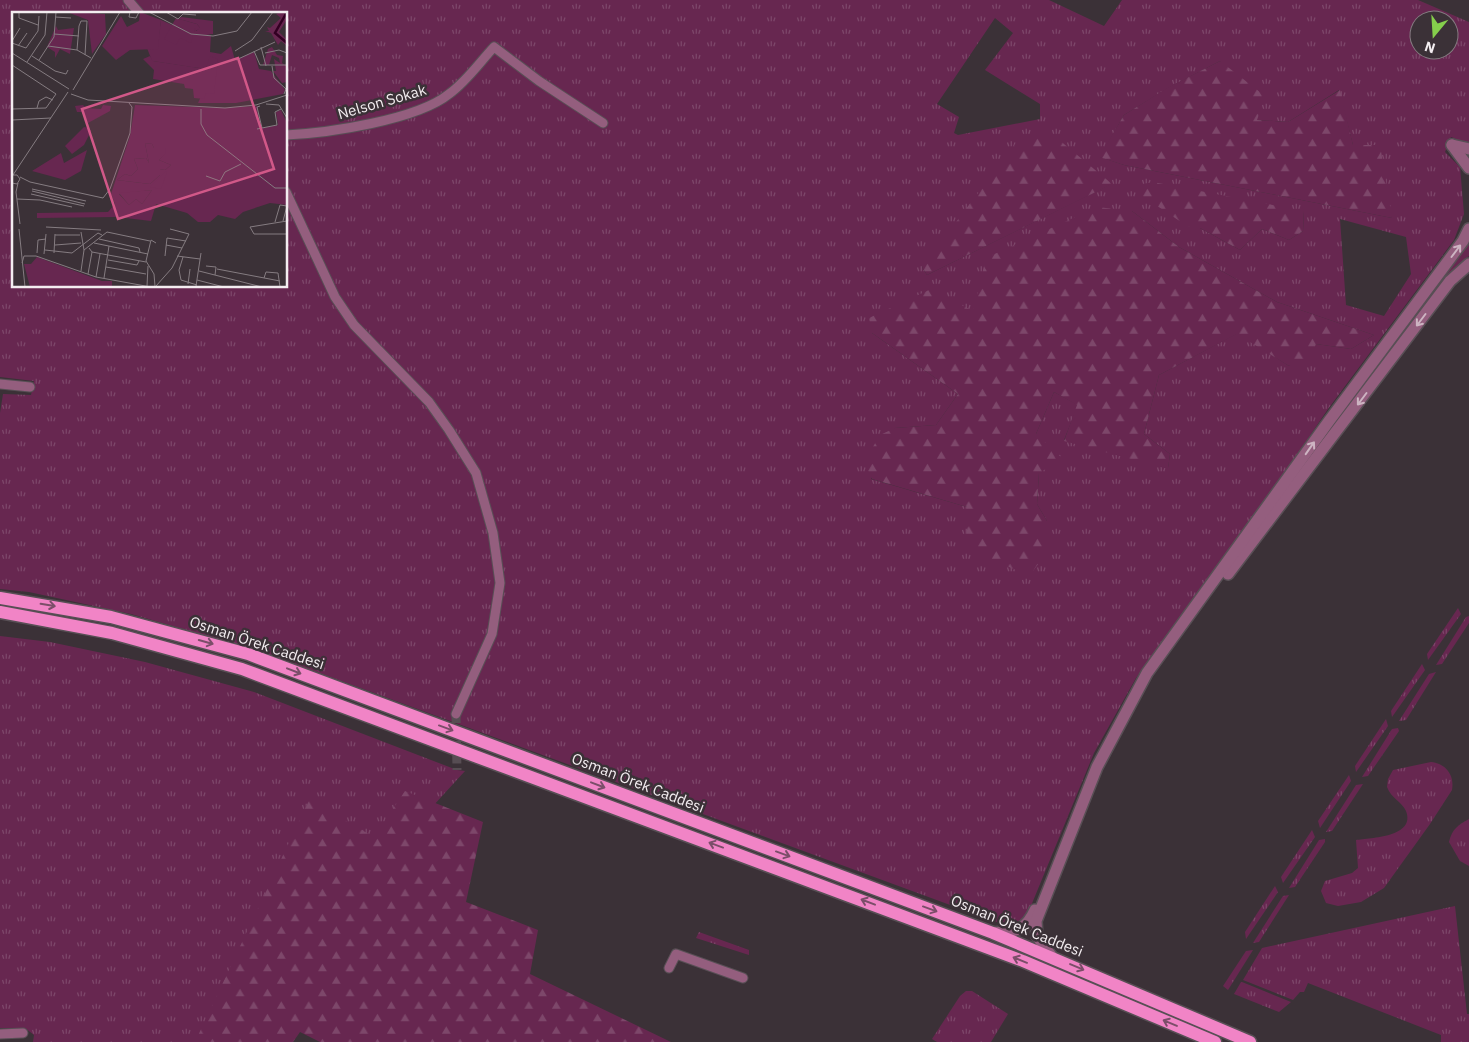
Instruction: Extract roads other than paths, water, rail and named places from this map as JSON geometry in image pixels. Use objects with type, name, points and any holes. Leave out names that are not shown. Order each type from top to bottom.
[{"type":"main road","name":"Osman Örek Caddesi","points":[[0,598],[111,617],[248,654],[993,932],[1250,1042]]},
{"type":"main road","name":"Osman Örek Caddesi","points":[[0,612],[112,633],[242,669],[1023,961],[1215,1042]]},
{"type":"street","points":[[128,0],[138,12]]},
{"type":"street","name":"Nelson Sokak","points":[[288,135],[359,126],[424,108],[449,94],[494,47],[539,82],[603,123]]},
{"type":"street","points":[[1469,149],[1452,144],[1469,168]]},
{"type":"street","points":[[288,196],[335,297],[354,325],[429,402],[476,473],[493,532],[500,583],[492,634],[456,714]]},
{"type":"street","points":[[993,932],[1020,929],[1031,920],[1104,751],[1147,673],[1329,421],[1463,241],[1469,229]]},
{"type":"street","points":[[1133,699],[1450,282],[1469,264]]},
{"type":"street","points":[[0,384],[30,387]]},
{"type":"street","points":[[1052,957],[1037,936],[1036,921],[1064,846]]},
{"type":"street","points":[[669,968],[676,954],[743,978]]},
{"type":"street","points":[[0,1034],[22,1034]]},
{"type":"tunnel","points":[[456,714],[457,770]]}]
